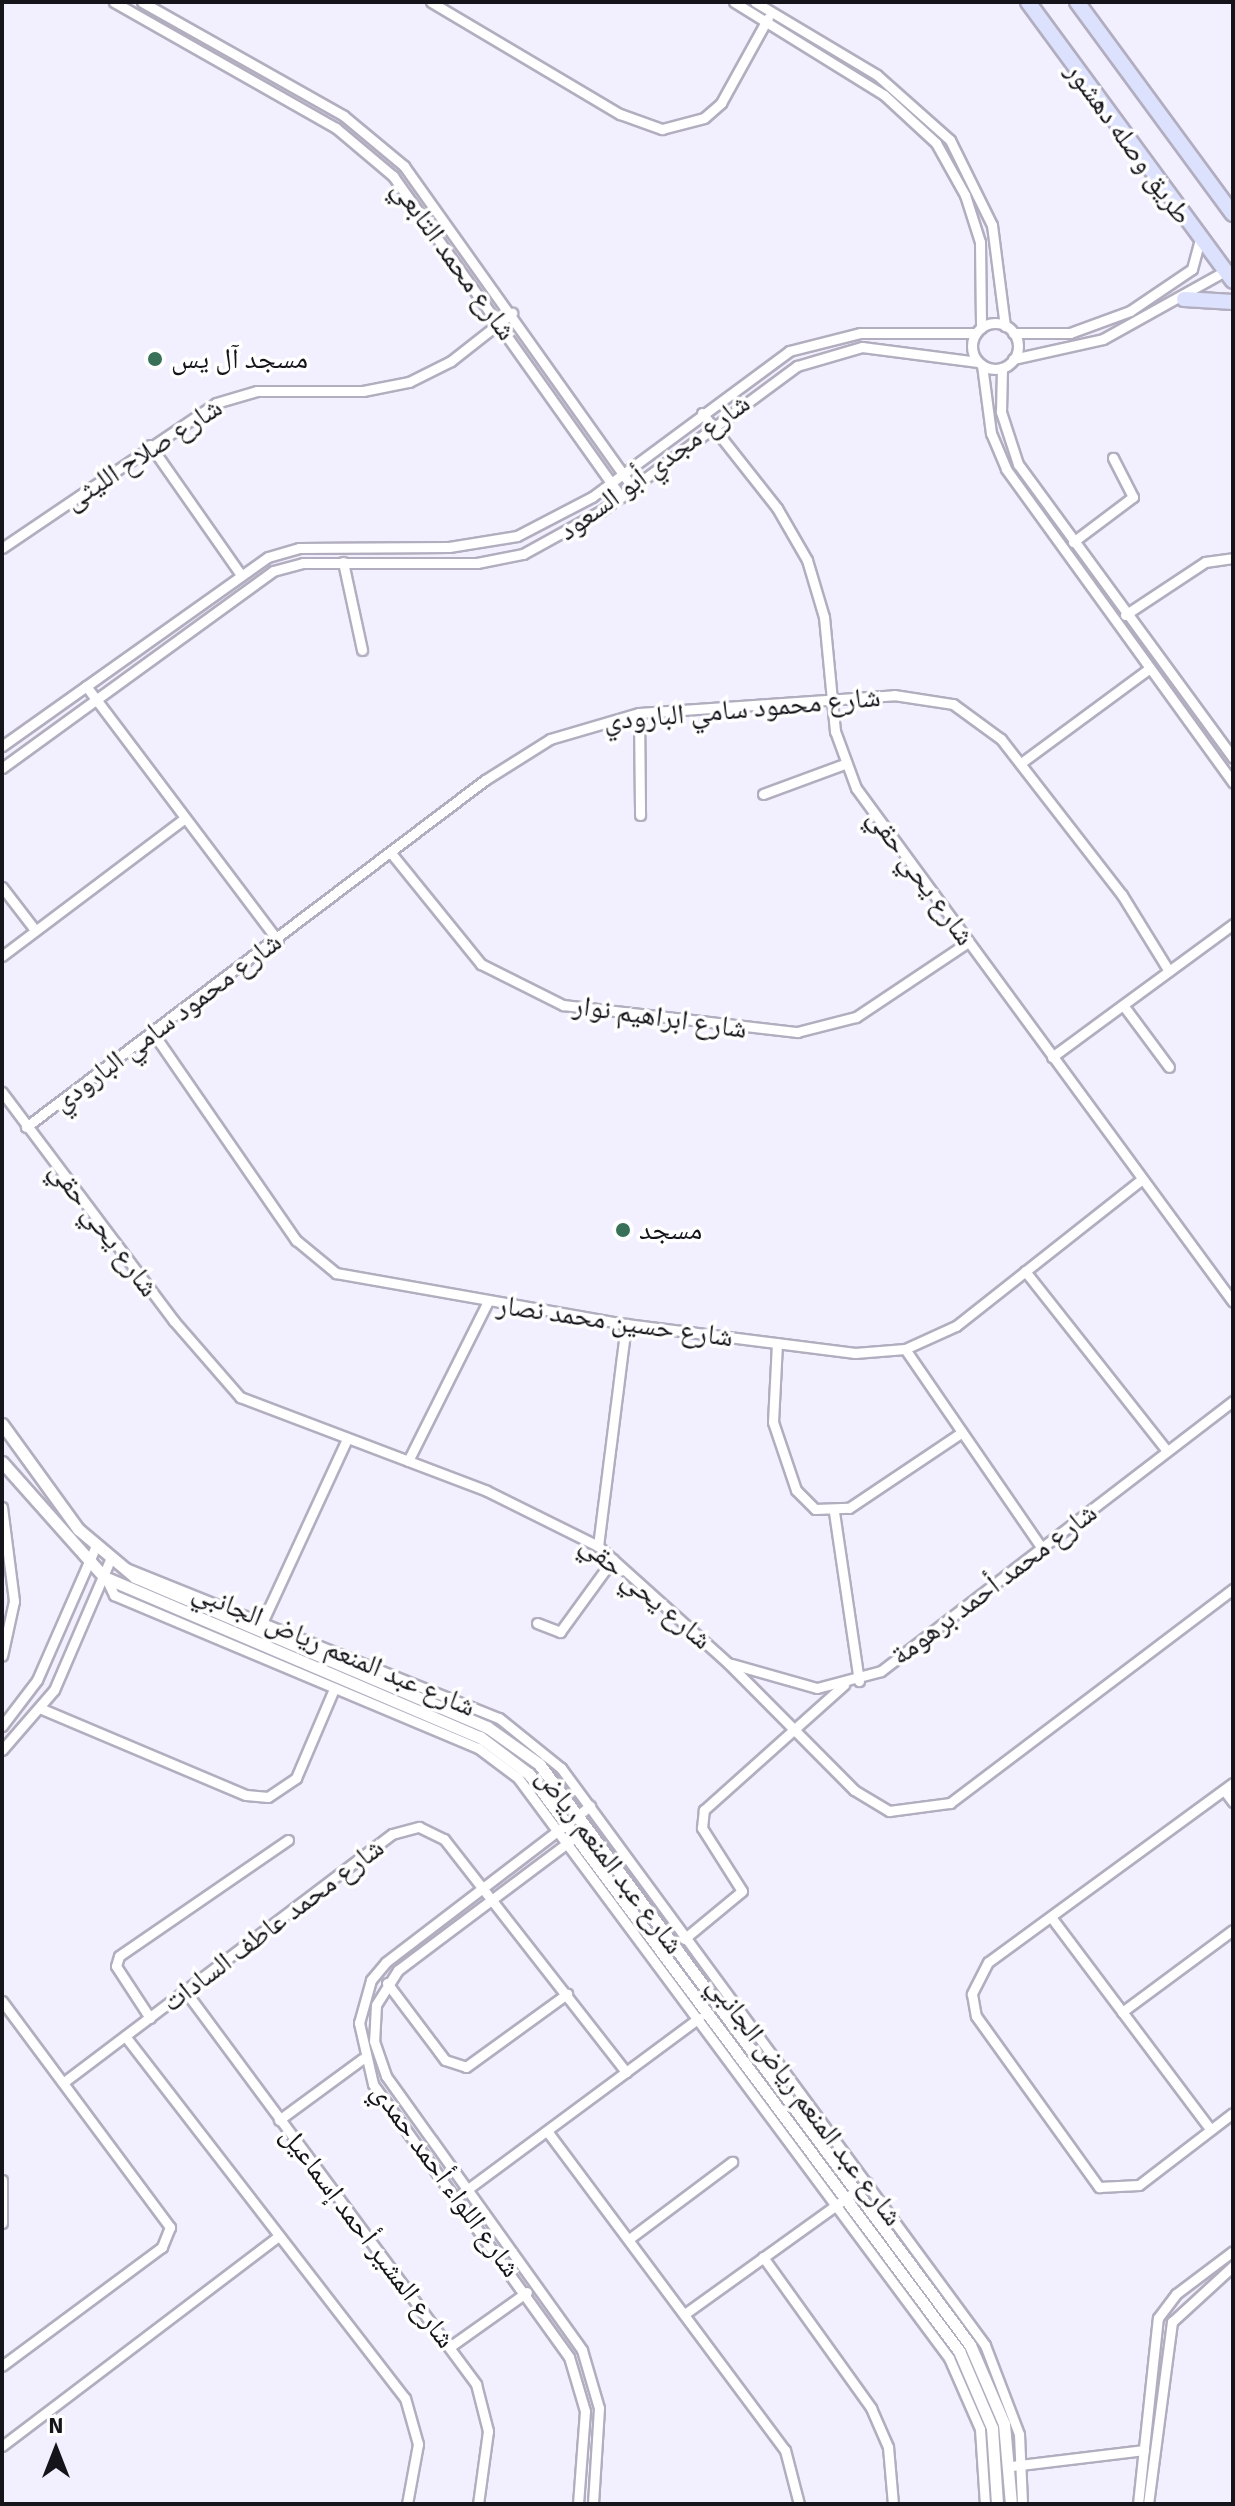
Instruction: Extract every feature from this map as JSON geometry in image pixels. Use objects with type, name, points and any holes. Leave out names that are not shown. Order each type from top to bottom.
[{"type":"main road","name":"طريق وصله دهشور","points":[[1028,2],[1229,276]]},
{"type":"main road","name":"طريق وصله دهشور","points":[[1077,2],[1233,214]]},
{"type":"main road","points":[[1184,299],[1233,302]]},
{"type":"street","name":"شارع محمد التابعي","points":[[114,2],[366,150],[418,204],[621,497]]},
{"type":"street","name":"شارع محمد التابعي","points":[[142,2],[375,139],[429,195],[633,488]]},
{"type":"street","points":[[431,2],[620,114],[662,129],[704,118],[721,103],[768,16]]},
{"type":"street","points":[[734,2],[768,16],[885,80],[950,140],[992,225],[1013,359]]},
{"type":"street","points":[[755,2],[768,16],[898,105],[936,143],[965,195],[980,242],[980,364],[991,433],[1006,469],[1113,623],[1233,783]]},
{"type":"street","points":[[1009,329],[1040,336],[1085,330],[1156,297],[1192,269],[1200,239]]},
{"type":"street","points":[[1229,276],[1103,339],[1013,359],[1002,368],[1001,412],[1010,447],[1073,542],[1233,758]]},
{"type":"street","points":[[1156,297],[1164,310]]},
{"type":"street","name":"شارع صلاح الليثى","points":[[2,548],[150,445],[236,396],[409,382],[512,313]]},
{"type":"street","name":"شارع مجدي أبو السعود","points":[[2,746],[239,572],[299,548],[495,542],[539,528],[611,483],[759,369],[824,339],[1009,329]]},
{"type":"street","points":[[951,333],[952,354]]},
{"type":"street","points":[[1040,336],[1041,355]]},
{"type":"street","name":"شارع مجدي أبو السعود","points":[[2,768],[246,585],[303,563],[500,560],[545,545],[621,497],[768,382],[828,354],[862,347],[952,354],[1002,368]]},
{"type":"street","name":"شارع يحي حقي","points":[[702,413],[807,560],[824,617],[844,764],[968,942],[1233,1302]]},
{"type":"street","points":[[150,445],[239,572]]},
{"type":"street","points":[[1073,542],[1133,497],[1113,458]]},
{"type":"street","points":[[1113,623],[1205,562],[1233,558]]},
{"type":"street","points":[[343,562],[362,650]]},
{"type":"street","points":[[1021,763],[1147,670]]},
{"type":"street","points":[[86,686],[278,941]]},
{"type":"street","name":"شارع محمود سامي البارودي","points":[[26,1127],[278,941],[391,853],[550,739],[639,713],[894,695],[953,704],[979,719],[1021,763],[1122,895],[1169,971]]},
{"type":"street","points":[[639,713],[640,815]]},
{"type":"street","points":[[763,794],[844,764]]},
{"type":"street","points":[[2,956],[185,818]]},
{"type":"street","name":"شارع ابراهيم نوار","points":[[391,853],[481,964],[563,1005],[797,1032],[856,1017],[968,942]]},
{"type":"street","points":[[2,887],[35,930]]},
{"type":"street","points":[[1052,1057],[1233,924]]},
{"type":"street","points":[[1123,1005],[1169,1067]]},
{"type":"street","name":"شارع حسين محمد نصار","points":[[153,1033],[315,1258],[362,1282],[626,1324],[855,1353],[905,1349],[956,1326],[1142,1179]]},
{"type":"street","name":"شارع يحي حقي","points":[[2,1092],[226,1386],[256,1406],[408,1461],[598,1546],[728,1663],[792,1730],[870,1803],[930,1811],[1233,1589]]},
{"type":"street","points":[[1025,1271],[1167,1451]]},
{"type":"street","points":[[408,1461],[487,1303]]},
{"type":"street","points":[[598,1546],[626,1324]]},
{"type":"street","points":[[777,1343],[770,1394],[775,1431],[799,1496],[834,1512]]},
{"type":"street","points":[[905,1349],[1042,1548]]},
{"type":"street","name":"شارع محمد أحمد برهومة","points":[[728,1663],[790,1685],[844,1685],[859,1681],[1042,1548],[1233,1401]]},
{"type":"street","name":"شارع عبد المنعم رياض","points":[[2,1424],[95,1548],[115,1564],[261,1625],[487,1727],[532,1758],[577,1816],[576,1836],[852,2193],[963,2324],[991,2383],[1018,2466],[1011,2504]]},
{"type":"street","points":[[834,1512],[962,1432]]},
{"type":"street","points":[[261,1625],[347,1439]]},
{"type":"street","name":"شارع عبد المنعم رياض","points":[[2,1462],[88,1565],[105,1578],[480,1737],[529,1774],[562,1828],[576,1836],[634,1893],[852,2193],[979,2388],[995,2448],[997,2504]]},
{"type":"street","points":[[2,1507],[14,1601],[2,1656]]},
{"type":"street","points":[[834,1512],[859,1681]]},
{"type":"street","points":[[2,1726],[37,1680],[95,1548]]},
{"type":"street","points":[[537,1623],[562,1630],[613,1559]]},
{"type":"street","points":[[2,1750],[42,1709],[105,1578],[115,1564]]},
{"type":"street","name":"شارع عبد المنعم رياض الجانبي","points":[[105,1578],[114,1595],[499,1762],[562,1828]]},
{"type":"street","name":"شارع عبد المنعم رياض الجانبي","points":[[261,1625],[499,1718],[541,1748],[590,1806],[684,1939],[852,2193],[959,2374],[980,2429],[985,2504]]},
{"type":"street","points":[[684,1939],[742,1891],[702,1828],[704,1810],[844,1685]]},
{"type":"street","points":[[42,1709],[246,1795],[268,1797],[296,1778],[334,1689]]},
{"type":"street","points":[[532,1758],[541,1748]]},
{"type":"street","points":[[1233,1783],[983,1967],[972,2001],[1088,2179],[1112,2191],[1132,2188],[1233,2113]]},
{"type":"street","points":[[1224,1790],[1233,1802]]},
{"type":"street","name":"شارع اللواء أحمد حمدي","points":[[578,2502],[585,2445],[578,2382],[527,2292],[362,2059],[359,2023],[371,1980],[484,1886],[590,1806]]},
{"type":"street","points":[[567,1994],[466,2067],[445,2060],[387,1983],[494,1897],[599,1819]]},
{"type":"street","name":"شارع محمد عاطف السادات","points":[[64,2082],[405,1828],[444,1839],[494,1897],[626,2072]]},
{"type":"street","name":"شارع عبد المنعم رياض الجانبي","points":[[576,1836],[699,2018],[852,2193]]},
{"type":"street","points":[[150,2018],[116,1966],[119,1956],[288,1840]]},
{"type":"street","points":[[634,1893],[646,1885]]},
{"type":"street","points":[[1051,1917],[1211,2130]]},
{"type":"street","points":[[1122,2012],[1233,1930]]},
{"type":"street","name":"شارع اللواء أحمد حمدي","points":[[387,1983],[373,2023],[378,2060],[582,2350],[599,2408],[593,2503]]},
{"type":"street","name":"شارع المشير أحمد إسماعيل","points":[[186,1992],[451,2346],[476,2384],[485,2418],[478,2504]]},
{"type":"street","points":[[2,2001],[164,2211],[169,2237],[2,2366]]},
{"type":"street","points":[[457,2197],[699,2018]]},
{"type":"street","points":[[125,2036],[276,2238],[405,2398],[418,2444],[407,2504]]},
{"type":"street","points":[[279,2120],[362,2059]]},
{"type":"street","points":[[547,2131],[686,2313],[785,2450],[799,2504]]},
{"type":"street","points":[[629,2239],[732,2162]]},
{"type":"street","points":[[2,2180],[2,2223]]},
{"type":"street","points":[[686,2313],[852,2193]]},
{"type":"street","points":[[2,2446],[276,2238]]},
{"type":"street","points":[[1138,2504],[1158,2318],[1188,2285],[1233,2251]]},
{"type":"street","points":[[763,2257],[871,2408],[888,2447],[893,2504]]},
{"type":"street","points":[[1148,2504],[1168,2334],[1195,2295],[1233,2266]]},
{"type":"street","points":[[1188,2285],[1195,2295]]},
{"type":"street","points":[[451,2346],[527,2292]]},
{"type":"street","points":[[1147,2413],[1158,2414]]},
{"type":"street","points":[[1022,2504],[1018,2466],[1144,2450]]},
{"type":"street","points":[[578,2502],[593,2503]]},
{"type":"place","name":"مسجد آل يس","points":[[155,359]]},
{"type":"place","name":"مسجد","points":[[623,1230]]}]
